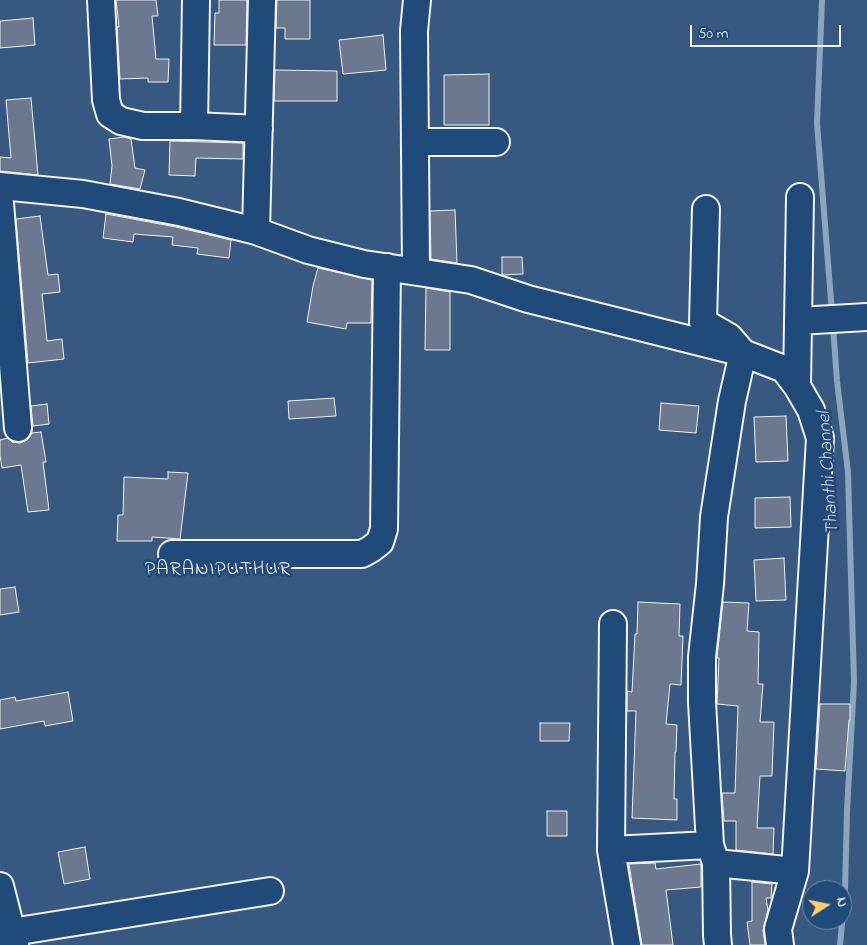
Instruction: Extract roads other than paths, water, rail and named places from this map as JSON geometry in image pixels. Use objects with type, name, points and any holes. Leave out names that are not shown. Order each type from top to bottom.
[{"type":"street","points":[[101,0],[106,100],[110,114],[121,121],[143,126],[259,129]]},
{"type":"street","points":[[194,126],[196,0]]},
{"type":"street","points":[[256,231],[262,0]]},
{"type":"street","points":[[416,271],[414,31],[417,0]]},
{"type":"street","points":[[415,142],[496,142]]},
{"type":"street","points":[[0,186],[83,194],[180,212],[256,231],[308,250],[364,264],[472,280],[528,299],[743,352],[784,369],[797,386],[811,410],[820,438],[795,870],[778,929],[780,945]]},
{"type":"street","points":[[797,386],[832,319],[800,196]]},
{"type":"street","points":[[0,203],[18,428]]},
{"type":"street","points":[[706,209],[704,322],[729,337],[743,352]]},
{"type":"street","points":[[172,554],[362,554],[371,550],[380,542],[384,529],[387,267]]},
{"type":"street","points":[[718,945],[702,702],[702,657],[710,584],[714,516],[732,401],[743,352]]},
{"type":"street","points":[[613,624],[611,850],[627,945]]},
{"type":"street","points":[[611,850],[713,854],[795,870]]},
{"type":"street","points":[[0,886],[9,937],[270,891]]},
{"type":"waterway","name":"Thanthi Channel","points":[[822,0],[817,123],[832,313]]},
{"type":"waterway","name":"Thanthi Channel","points":[[833,326],[837,381],[848,472],[854,682],[845,890],[840,945]]},
{"type":"district","name":"PARANIPUTHUR","points":[[218,571]]}]
